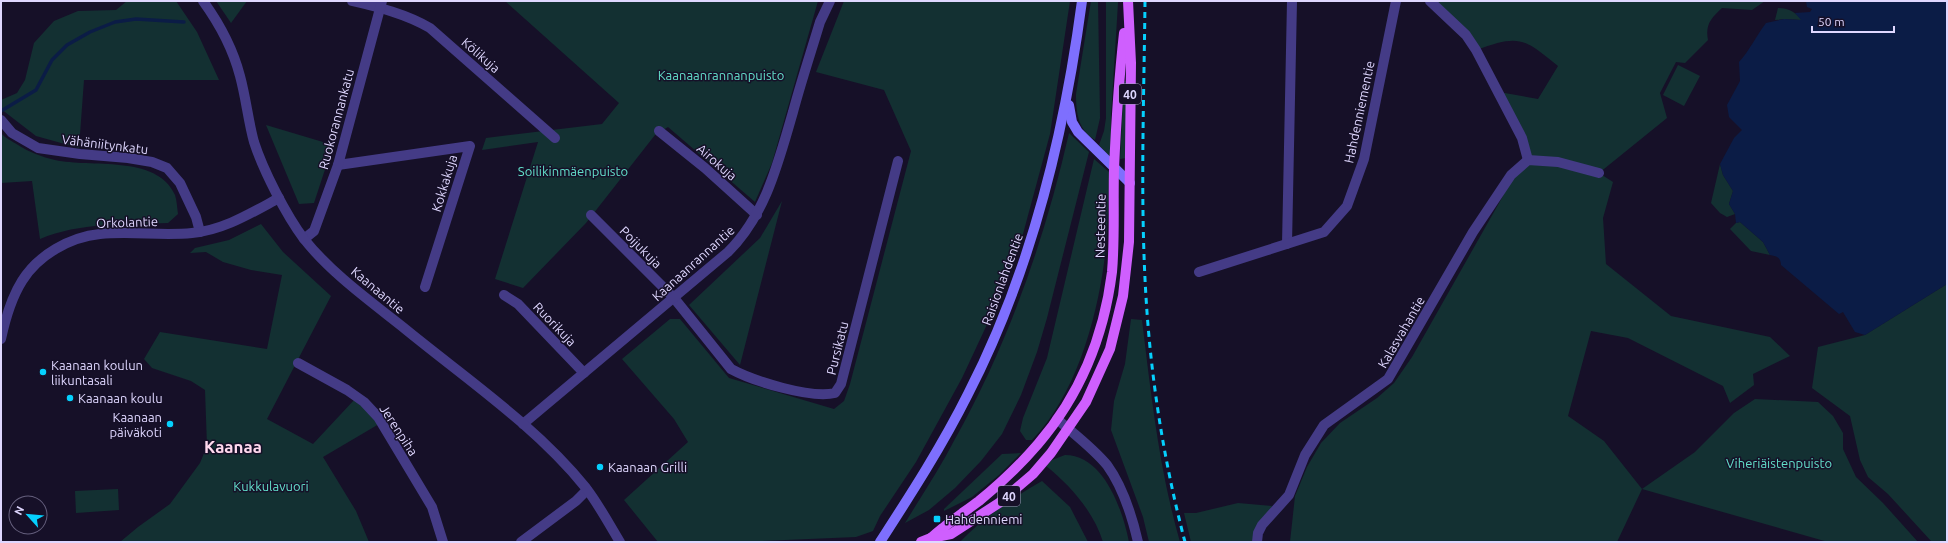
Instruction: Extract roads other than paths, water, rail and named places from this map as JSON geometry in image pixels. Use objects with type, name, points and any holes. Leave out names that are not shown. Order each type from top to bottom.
[{"type":"main road","name":"Raisionlahdentie","points":[[880,542],[911,495],[949,431],[969,393],[1004,314],[1043,202],[1058,145],[1068,95],[1082,1]]},
{"type":"main road","name":"Nesteentie","points":[[1057,419],[1074,392],[1092,356],[1106,311],[1112,271],[1114,168],[1121,63],[1128,4]]},
{"type":"main road","name":"Nesteentie","points":[[1069,429],[1086,402],[1110,349],[1118,320],[1127,273],[1130,183],[1131,63],[1128,4]]},
{"type":"main road","points":[[1068,95],[1072,122],[1078,132],[1130,183]]},
{"type":"main road","name":"40","points":[[932,540],[945,525],[983,497],[1018,466],[1057,419]]},
{"type":"main road","name":"40","points":[[921,542],[951,534],[999,503],[1033,474],[1051,454],[1069,429]]},
{"type":"street","name":"Kaanaantie","points":[[203,1],[227,40],[240,76],[248,119],[255,144],[279,198],[304,239],[331,267],[363,295],[523,424],[557,456],[587,490],[620,542]]},
{"type":"street","name":"Kölikuja","points":[[352,1],[381,4],[430,28],[555,138]]},
{"type":"street","name":"Kaanaanrannantie","points":[[523,424],[674,298],[743,238],[757,215],[776,173],[820,22],[830,1]]},
{"type":"street","points":[[1287,244],[1292,1]]},
{"type":"street","name":"Hahdenniementie","points":[[1199,272],[1324,232],[1347,206],[1364,159],[1396,1]]},
{"type":"street","points":[[1430,1],[1466,35],[1476,50],[1522,138],[1528,160],[1558,162],[1599,173]]},
{"type":"street","name":"Ruokorannankatu","points":[[304,239],[314,231],[338,165],[381,4]]},
{"type":"street","name":"Vähäniitynkatu","points":[[1,120],[12,132],[38,148],[80,154],[128,158],[152,162],[167,168],[180,184],[196,217],[200,232]]},
{"type":"street","name":"Airokuja","points":[[659,131],[705,168],[757,215]]},
{"type":"street","name":"Kokkakuja","points":[[338,165],[470,146],[425,287]]},
{"type":"street","name":"Kalasvahantie","points":[[1257,542],[1258,533],[1262,525],[1289,495],[1305,455],[1324,425],[1388,379],[1473,232],[1511,175],[1528,160]]},
{"type":"street","name":"Pursikatu","points":[[674,298],[731,369],[736,372],[798,391],[826,395],[835,393],[841,384],[898,161]]},
{"type":"street","name":"Orkolantie","points":[[2,333],[22,281],[42,259],[63,245],[99,234],[200,232],[228,225],[279,198]]},
{"type":"street","name":"Poijukuja","points":[[591,214],[674,298]]},
{"type":"street","name":"Ruorikuja","points":[[504,295],[518,304],[584,373]]},
{"type":"street","name":"Jerenpiha","points":[[298,363],[347,390],[364,402],[378,417],[432,507],[443,542]]},
{"type":"street","points":[[1057,419],[1107,466],[1121,492],[1133,520],[1138,542]]},
{"type":"street","points":[[521,542],[576,501],[587,490]]},
{"type":"water","points":[[1806,1],[1947,1],[1947,284],[1865,335],[1855,332],[1843,312],[1839,314],[1781,265],[1778,258],[1770,255],[1763,242],[1740,222],[1736,223],[1735,214],[1729,204],[1733,191],[1723,175],[1720,164],[1734,138],[1742,130],[1729,117],[1727,105],[1740,81],[1739,62],[1766,23],[1784,19],[1801,20],[1795,13],[1810,12],[1812,9],[1807,7]]},
{"type":"waterway","points":[[1,111],[36,90],[52,60],[67,45],[90,32],[115,22],[136,19],[184,22]]},
{"type":"railway","points":[[1145,1],[1143,223],[1148,328],[1155,390],[1165,451],[1185,542]]},
{"type":"place","name":"Kaanaan koulun liikuntasali","points":[[43,372]]},
{"type":"place","name":"Kaanaan koulu","points":[[70,398]]},
{"type":"place","name":"Kaanaan päiväkoti","points":[[170,424]]},
{"type":"place","name":"Kaanaan Grilli","points":[[600,467]]},
{"type":"place","name":"Hahdenniemi","points":[[937,519]]},
{"type":"district","name":"Kaanaa","points":[[233,446]]},
{"type":"park label","name":"Kaanaanrannanpuisto","points":[[721,75]]},
{"type":"park label","name":"Soilikinmäenpuisto","points":[[573,171]]},
{"type":"park label","name":"Viheriäistenpuisto","points":[[1779,463]]},
{"type":"park label","name":"Kukkulavuori","points":[[271,486]]}]
